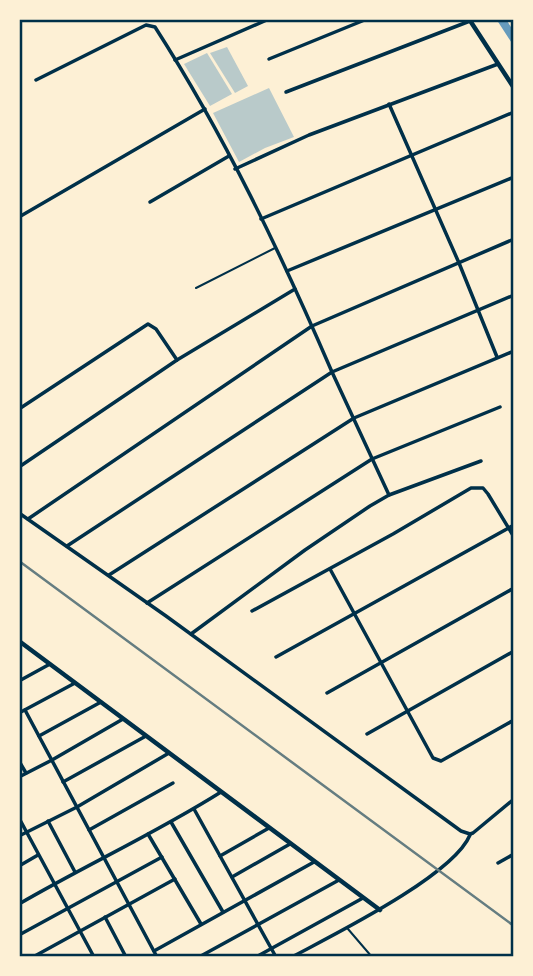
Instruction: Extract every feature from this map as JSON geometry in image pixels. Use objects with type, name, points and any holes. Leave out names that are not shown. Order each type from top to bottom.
[{"type":"street","points":[[175,60],[269,19]]},
{"type":"street","points":[[269,59],[367,19]]},
{"type":"street","points":[[286,92],[470,20],[514,88]]},
{"type":"street","points":[[36,80],[146,25],[155,27],[205,109],[261,219],[389,495]]},
{"type":"street","points":[[235,169],[309,135],[498,64]]},
{"type":"street","points":[[389,104],[459,263],[497,358]]},
{"type":"street","points":[[19,217],[205,109]]},
{"type":"street","points":[[261,219],[514,112]]},
{"type":"street","points":[[150,202],[229,156]]},
{"type":"street","points":[[287,271],[514,177]]},
{"type":"street","points":[[27,519],[312,326],[514,239]]},
{"type":"street","points":[[19,467],[177,360],[295,289]]},
{"type":"street","points":[[67,546],[331,372],[514,295]]},
{"type":"street","points":[[19,409],[148,324],[156,329],[177,360]]},
{"type":"street","points":[[109,575],[354,418],[514,351]]},
{"type":"street","points":[[147,603],[372,459],[500,407]]},
{"type":"street","points":[[191,634],[305,550],[389,495],[481,461]]},
{"type":"street","points":[[252,611],[471,488],[483,488],[514,537]]},
{"type":"street","points":[[19,513],[109,575],[461,831],[470,834]]},
{"type":"street","points":[[276,657],[514,525]]},
{"type":"street","points":[[330,569],[433,758],[437,761],[514,720]]},
{"type":"street","points":[[327,693],[514,588]]},
{"type":"street","points":[[21,645],[380,910]]},
{"type":"street","points":[[367,734],[514,651]]},
{"type":"street","points":[[19,681],[50,664]]},
{"type":"street","points":[[19,713],[75,683]]},
{"type":"street","points":[[39,736],[101,702]]},
{"type":"street","points":[[25,710],[157,957]]},
{"type":"street","points":[[19,777],[123,719]]},
{"type":"street","points":[[63,782],[146,736]]},
{"type":"street","points":[[19,836],[77,807],[169,753]]},
{"type":"street","points":[[19,761],[26,773]]},
{"type":"street","points":[[89,830],[173,783]]},
{"type":"street","points":[[19,904],[221,792]]},
{"type":"street","points":[[292,957],[380,910],[431,874],[466,845],[470,834],[514,799]]},
{"type":"street","points":[[194,809],[276,957]]},
{"type":"street","points":[[19,818],[92,956]]},
{"type":"street","points":[[48,821],[75,872]]},
{"type":"street","points":[[171,822],[223,912]]},
{"type":"street","points":[[220,856],[269,828]]},
{"type":"street","points":[[149,834],[201,925]]},
{"type":"street","points":[[232,877],[290,844]]},
{"type":"street","points":[[498,863],[514,854]]},
{"type":"street","points":[[19,866],[38,855]]},
{"type":"street","points":[[19,935],[162,857]]},
{"type":"street","points":[[154,951],[314,862]]},
{"type":"street","points":[[33,957],[175,879]]},
{"type":"street","points":[[200,957],[339,880]]},
{"type":"street","points":[[256,957],[363,898]]},
{"type":"street","points":[[105,917],[127,957]]},
{"type":"lane","points":[[196,288],[275,247]]},
{"type":"lane","points":[[347,928],[372,957]]},
{"type":"shaded area","points":[[227,47],[248,86],[235,93],[210,53]]},
{"type":"shaded area","points":[[207,53],[232,94],[210,106],[184,64]]},
{"type":"shaded area","points":[[269,88],[294,137],[239,162],[213,113]]},
{"type":"waterway","points":[[501,19],[514,39]]},
{"type":"railway","points":[[19,561],[514,926]]}]
